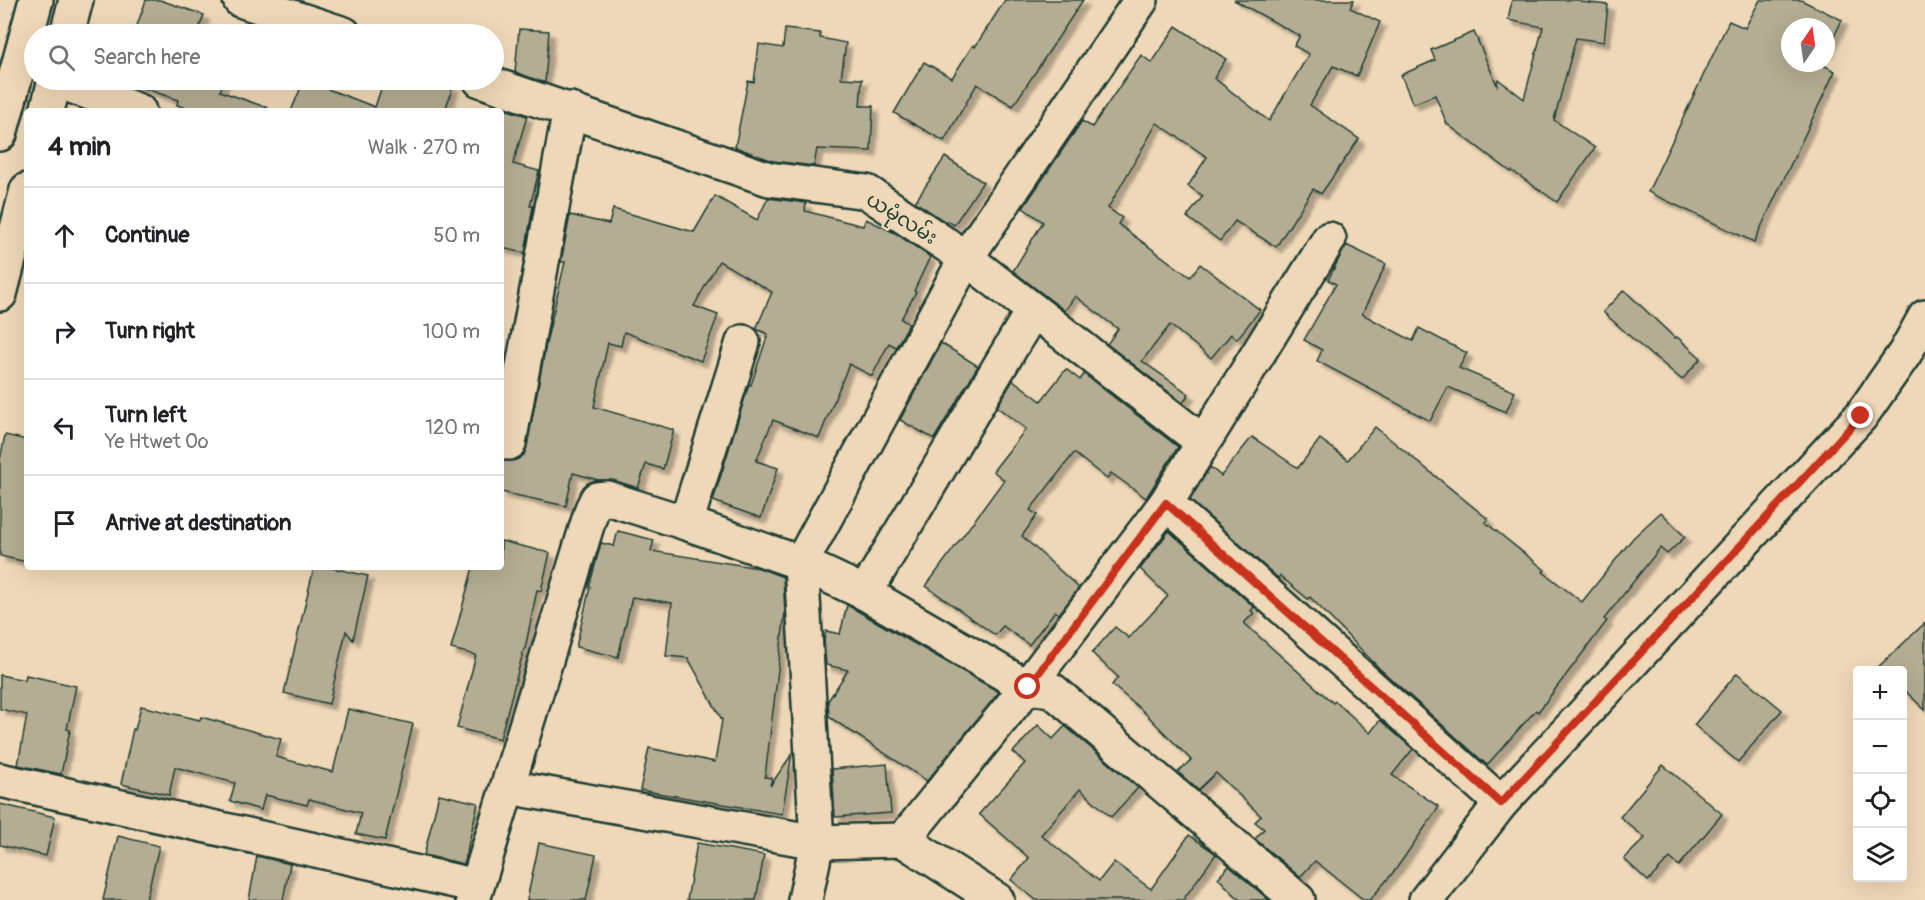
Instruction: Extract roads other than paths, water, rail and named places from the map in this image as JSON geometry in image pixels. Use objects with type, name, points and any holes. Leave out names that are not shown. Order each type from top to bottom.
[{"type":"street","points":[[30,24],[36,0]]},
{"type":"street","points":[[70,24],[76,0]]},
{"type":"street","points":[[240,0],[313,24]]},
{"type":"street","points":[[805,900],[818,842],[801,564],[966,258],[1141,0]]},
{"type":"street","points":[[0,134],[24,45]]},
{"type":"street","name":"ယမုံလမ်း","points":[[504,88],[769,179],[867,192],[966,258],[1203,442]]},
{"type":"street","points":[[48,108],[52,90]]},
{"type":"street","points":[[82,90],[131,108]]},
{"type":"street","points":[[509,443],[570,109]]},
{"type":"street","points":[[0,294],[17,193]]},
{"type":"street","points":[[903,840],[1028,687],[1166,503],[1329,239]]},
{"type":"street","points":[[865,593],[1033,310]]},
{"type":"street","points":[[1426,900],[1501,803],[1861,416],[1905,352],[1925,317]]},
{"type":"street","points":[[686,523],[743,342]]},
{"type":"street","points":[[0,780],[475,893],[588,520],[597,500],[607,498],[801,564],[865,593],[1028,687],[1052,690],[1298,900]]},
{"type":"street","points":[[1166,503],[1501,803]]},
{"type":"street","points":[[508,787],[818,842],[903,840],[997,900]]}]
